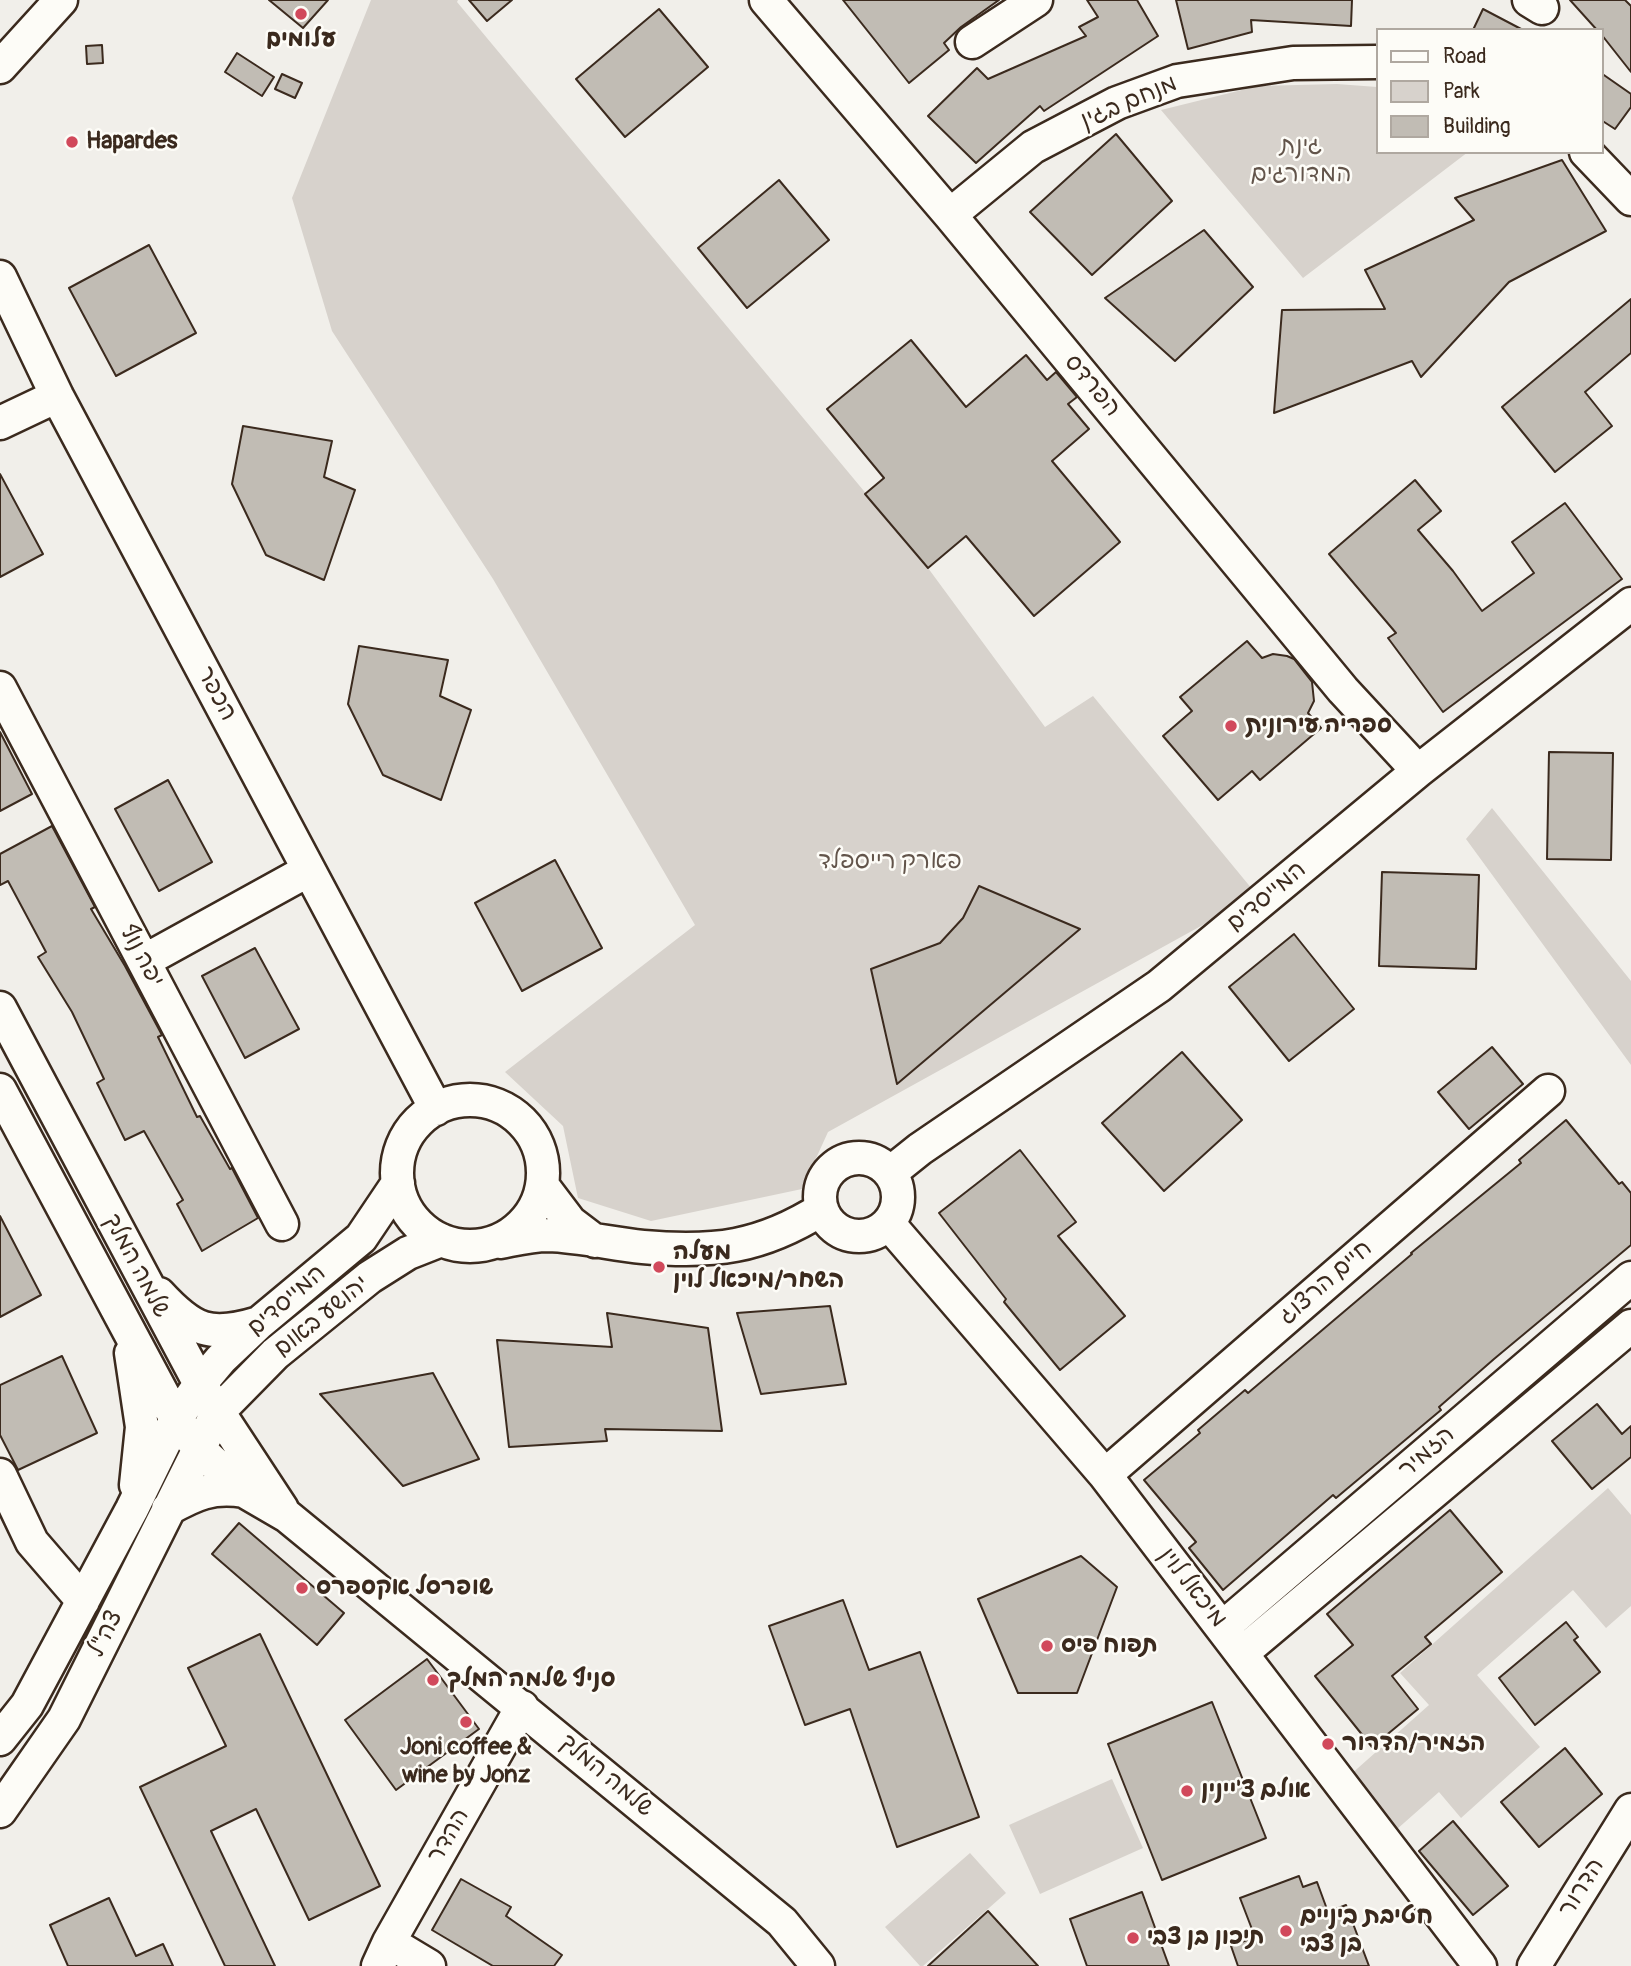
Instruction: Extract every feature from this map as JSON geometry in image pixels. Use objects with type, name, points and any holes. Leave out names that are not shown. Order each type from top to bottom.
[{"type":"street","points":[[3,67],[61,0]]},
{"type":"street","name":"הפרדס","points":[[766,0],[950,215],[1343,690],[1418,771]]},
{"type":"street","points":[[972,42],[1036,0]]},
{"type":"street","name":"מנחם בגין","points":[[950,215],[1033,147],[1117,103],[1177,81],[1293,63],[1376,62]]},
{"type":"street","points":[[1588,154],[1631,199]]},
{"type":"street","name":"הכפר","points":[[0,277],[57,396],[436,1109]]},
{"type":"street","points":[[0,423],[57,396]]},
{"type":"street","name":"המייסדים","points":[[890,1173],[920,1149],[1159,986],[1418,771],[1631,604]]},
{"type":"street","name":"יפה נוף","points":[[0,688],[282,1224]]},
{"type":"street","points":[[144,961],[309,870]]},
{"type":"street","name":"שלמה המלך","points":[[0,1008],[200,1384],[287,1516]]},
{"type":"street","name":"שלמה המלך","points":[[0,1090],[176,1419],[199,1450],[244,1491],[287,1516],[782,1922],[818,1966]]},
{"type":"street","name":"חיים הרצוג","points":[[1105,1475],[1548,1091]]},
{"type":"street","points":[[483,1245],[516,1231],[537,1202],[543,1170],[538,1147],[527,1126],[500,1107],[468,1100],[451,1102],[419,1122],[405,1140],[399,1161],[398,1183],[408,1211],[428,1233],[454,1245],[483,1245],[528,1236],[550,1235],[645,1247],[734,1247],[769,1238],[794,1227],[822,1209]]},
{"type":"street","points":[[858,1157],[881,1164],[890,1173],[898,1189],[898,1198],[897,1208],[888,1223],[864,1236],[851,1236],[828,1221],[819,1197],[821,1185],[835,1165],[858,1157]]},
{"type":"street","name":"המייסדים","points":[[176,1419],[221,1359],[259,1323],[361,1238],[398,1183]]},
{"type":"street","points":[[542,1185],[570,1222],[595,1241]]},
{"type":"street","name":"מיכאל לוין","points":[[888,1223],[1105,1475],[1480,1966]]},
{"type":"street","name":"יהושע באום","points":[[217,1413],[275,1354],[370,1277],[408,1253],[441,1240]]},
{"type":"street","points":[[139,1272],[182,1316],[203,1329],[223,1332],[259,1323]]},
{"type":"street","name":"הזמיר","points":[[1222,1628],[1631,1278]]},
{"type":"street","points":[[121,1318],[134,1361],[142,1427],[132,1509]]},
{"type":"street","name":"הזמיר","points":[[1242,1653],[1631,1326]]},
{"type":"street","points":[[199,1450],[217,1413]]},
{"type":"street","name":"צה\"ל","points":[[0,1739],[27,1705],[132,1509],[176,1419]]},
{"type":"street","name":"צה\"ל","points":[[0,1811],[64,1719],[199,1450]]},
{"type":"street","points":[[0,1475],[32,1542],[83,1601]]},
{"type":"street","points":[[168,1509],[199,1493],[215,1489],[244,1491]]},
{"type":"street","name":"ההדר","points":[[384,1954],[522,1707]]},
{"type":"street","name":"הדרור","points":[[1534,1966],[1631,1810]]},
{"type":"street","points":[[384,1954],[429,1966]]},
{"type":"green space","name":"פארק רייספלד","points":[[371,0],[458,0],[928,568],[1045,727],[1093,696],[1257,895],[828,1132],[802,1189],[651,1221],[578,1198],[563,1126],[505,1072],[695,925],[493,579],[332,331],[292,198]]},
{"type":"green space","name":"גינת המדורגים","points":[[1337,84],[1376,87],[1376,154],[1465,154],[1303,278],[1161,110],[1258,86]]},
{"type":"green space","points":[[1492,808],[1631,981],[1631,1065],[1466,839]]},
{"type":"green space","points":[[1608,1488],[1631,1515],[1631,1606],[1606,1628],[1573,1590],[1477,1675],[1540,1747],[1461,1818],[1439,1792],[1396,1830],[1349,1776],[1429,1705],[1400,1673]]},
{"type":"green space","points":[[1112,1779],[1143,1848],[1040,1894],[1009,1825]]},
{"type":"green space","points":[[970,1853],[1006,1893],[920,1966],[885,1927]]},
{"type":"building","name":"עלומים","points":[[269,0],[328,0],[303,28]]},
{"type":"building","points":[[469,0],[512,0],[487,21]]},
{"type":"building","points":[[843,0],[999,0],[961,27],[944,43],[949,50],[909,83]]},
{"type":"building","points":[[1087,0],[1137,0],[1158,36],[1044,111],[1040,106],[976,163],[928,116],[977,68],[988,79],[1086,36],[1079,27],[1098,17]]},
{"type":"building","points":[[1176,0],[1352,0],[1351,26],[1251,20],[1252,32],[1188,49]]},
{"type":"building","points":[[1570,0],[1625,0],[1631,6],[1631,72],[1603,37],[1603,28],[1595,28]]},
{"type":"building","points":[[659,9],[708,67],[625,137],[576,79]]},
{"type":"building","points":[[1483,9],[1519,28],[1474,28]]},
{"type":"building","points":[[102,45],[103,63],[87,64],[86,46]]},
{"type":"building","points":[[237,53],[274,77],[262,96],[225,72]]},
{"type":"building","points":[[282,74],[302,83],[295,98],[275,89]]},
{"type":"building","points":[[1603,74],[1631,94],[1631,107],[1615,129],[1603,121]]},
{"type":"building","points":[[1116,134],[1172,201],[1092,275],[1030,212]]},
{"type":"building","points":[[1562,160],[1606,231],[1509,282],[1421,377],[1412,361],[1274,413],[1282,310],[1385,309],[1365,270],[1474,220],[1455,198]]},
{"type":"building","points":[[779,180],[829,240],[747,308],[698,248]]},
{"type":"building","points":[[1204,230],[1253,287],[1175,361],[1105,298]]},
{"type":"building","points":[[149,245],[196,333],[116,376],[69,288]]},
{"type":"building","points":[[1631,299],[1631,353],[1585,392],[1612,426],[1555,472],[1502,407]]},
{"type":"building","points":[[911,340],[966,407],[1026,355],[1047,380],[1056,372],[1077,397],[1068,404],[1089,429],[1052,461],[1120,542],[1034,616],[966,536],[928,568],[865,494],[884,478],[827,409]]},
{"type":"building","points":[[243,426],[332,441],[324,477],[355,490],[324,580],[266,555],[232,484]]},
{"type":"building","points":[[0,474],[43,554],[0,577]]},
{"type":"building","points":[[1415,480],[1441,511],[1418,530],[1482,611],[1534,573],[1512,542],[1565,503],[1622,579],[1443,712],[1388,638],[1396,633],[1329,554]]},
{"type":"building","points":[[1247,641],[1262,658],[1273,654],[1294,659],[1312,682],[1314,701],[1308,713],[1321,728],[1260,780],[1252,771],[1218,800],[1163,736],[1192,711],[1180,697]]},
{"type":"building","points":[[359,646],[448,660],[440,696],[471,710],[441,800],[383,775],[348,704]]},
{"type":"building","points":[[0,732],[32,794],[0,811]]},
{"type":"building","points":[[1549,752],[1613,753],[1611,860],[1547,859]]},
{"type":"building","points":[[168,780],[212,862],[159,891],[115,809]]},
{"type":"building","points":[[52,826],[95,907],[91,909],[162,1035],[158,1037],[197,1117],[200,1116],[230,1169],[232,1168],[258,1218],[202,1251],[177,1204],[183,1200],[144,1131],[125,1140],[97,1083],[104,1079],[72,1012],[38,957],[46,952],[8,881],[0,885],[0,854]]},
{"type":"building","points":[[555,860],[602,948],[522,991],[475,903]]},
{"type":"building","points":[[1382,872],[1479,875],[1476,969],[1379,966]]},
{"type":"building","points":[[979,886],[1080,929],[897,1084],[871,969],[940,943],[963,918]]},
{"type":"building","points":[[1294,934],[1354,1009],[1289,1061],[1229,987]]},
{"type":"building","points":[[255,948],[299,1029],[245,1058],[202,976]]},
{"type":"building","points":[[1492,1047],[1523,1084],[1469,1129],[1438,1092]]},
{"type":"building","points":[[1182,1052],[1242,1120],[1164,1191],[1102,1123]]},
{"type":"building","points":[[1566,1120],[1619,1184],[1622,1182],[1631,1193],[1631,1245],[1494,1359],[1439,1407],[1441,1410],[1336,1498],[1333,1495],[1223,1590],[1189,1548],[1196,1542],[1144,1480],[1200,1433],[1198,1430],[1245,1390],[1248,1393],[1521,1163],[1519,1160]]},
{"type":"building","points":[[1020,1150],[1076,1222],[1058,1236],[1125,1316],[1060,1370],[1004,1302],[1006,1299],[939,1213]]},
{"type":"building","points":[[0,1216],[41,1295],[0,1317]]},
{"type":"building","points":[[830,1306],[846,1384],[761,1394],[737,1313]]},
{"type":"building","points":[[607,1313],[708,1328],[722,1431],[605,1429],[607,1441],[509,1447],[497,1340],[612,1347]]},
{"type":"building","points":[[62,1356],[97,1433],[18,1470],[0,1435],[0,1385]]},
{"type":"building","points":[[433,1373],[479,1459],[403,1486],[320,1394]]},
{"type":"building","points":[[1597,1404],[1622,1434],[1631,1426],[1631,1457],[1592,1489],[1552,1441]]},
{"type":"building","points":[[1450,1510],[1502,1572],[1425,1637],[1431,1644],[1392,1676],[1418,1709],[1372,1747],[1315,1676],[1353,1645],[1327,1614]]},
{"type":"building","points":[[239,1523],[344,1613],[317,1645],[212,1554]]},
{"type":"building","name":"תפוח פיס","points":[[1081,1556],[1117,1587],[1077,1693],[1018,1693],[978,1599]]},
{"type":"building","points":[[843,1600],[869,1670],[920,1652],[979,1817],[897,1847],[850,1709],[805,1725],[769,1626]]},
{"type":"building","points":[[1566,1622],[1578,1637],[1574,1640],[1600,1672],[1535,1725],[1499,1678]]},
{"type":"building","points":[[260,1634],[380,1886],[309,1920],[256,1809],[211,1831],[275,1966],[225,1966],[140,1787],[226,1746],[188,1668]]},
{"type":"building","points":[[427,1659],[479,1729],[396,1790],[345,1720]]},
{"type":"building","name":"אולם צ'יינין","points":[[1212,1702],[1266,1838],[1162,1880],[1108,1744]]},
{"type":"building","points":[[1565,1748],[1602,1794],[1539,1847],[1501,1802]]},
{"type":"building","points":[[1453,1821],[1508,1886],[1473,1915],[1419,1851]]},
{"type":"building","points":[[1299,1876],[1303,1887],[1317,1882],[1328,1912],[1346,1905],[1369,1966],[1238,1966],[1231,1946],[1255,1937],[1240,1898]]},
{"type":"building","points":[[461,1879],[511,1907],[506,1916],[562,1955],[554,1966],[493,1966],[432,1930]]},
{"type":"building","points":[[1142,1892],[1169,1966],[1087,1966],[1070,1919]]},
{"type":"building","points":[[109,1898],[136,1956],[163,1944],[173,1966],[68,1966],[50,1925]]},
{"type":"building","points":[[988,1911],[1038,1966],[928,1966]]},
{"type":"place","name":"עלומים","points":[[301,14]]},
{"type":"place","name":"Hapardes","points":[[72,142]]},
{"type":"place","name":"ספריה עירונית","points":[[1231,726]]},
{"type":"place","name":"מעלה השחר/מיכאל לוין","points":[[659,1267]]},
{"type":"place","name":"שופרסל אקספרס","points":[[302,1588]]},
{"type":"place","name":"תפוח פיס","points":[[1047,1646]]},
{"type":"place","name":"סניף שלמה המלך","points":[[433,1680]]},
{"type":"place","name":"Joni coffee & wine by Jonz","points":[[466,1722]]},
{"type":"place","name":"הזמיר/הדרור","points":[[1328,1744]]},
{"type":"place","name":"אולם צ'יינין","points":[[1187,1791]]},
{"type":"place","name":"חטיבת ביניים בן צבי","points":[[1286,1931]]},
{"type":"place","name":"תיכון בן צבי","points":[[1133,1938]]}]
